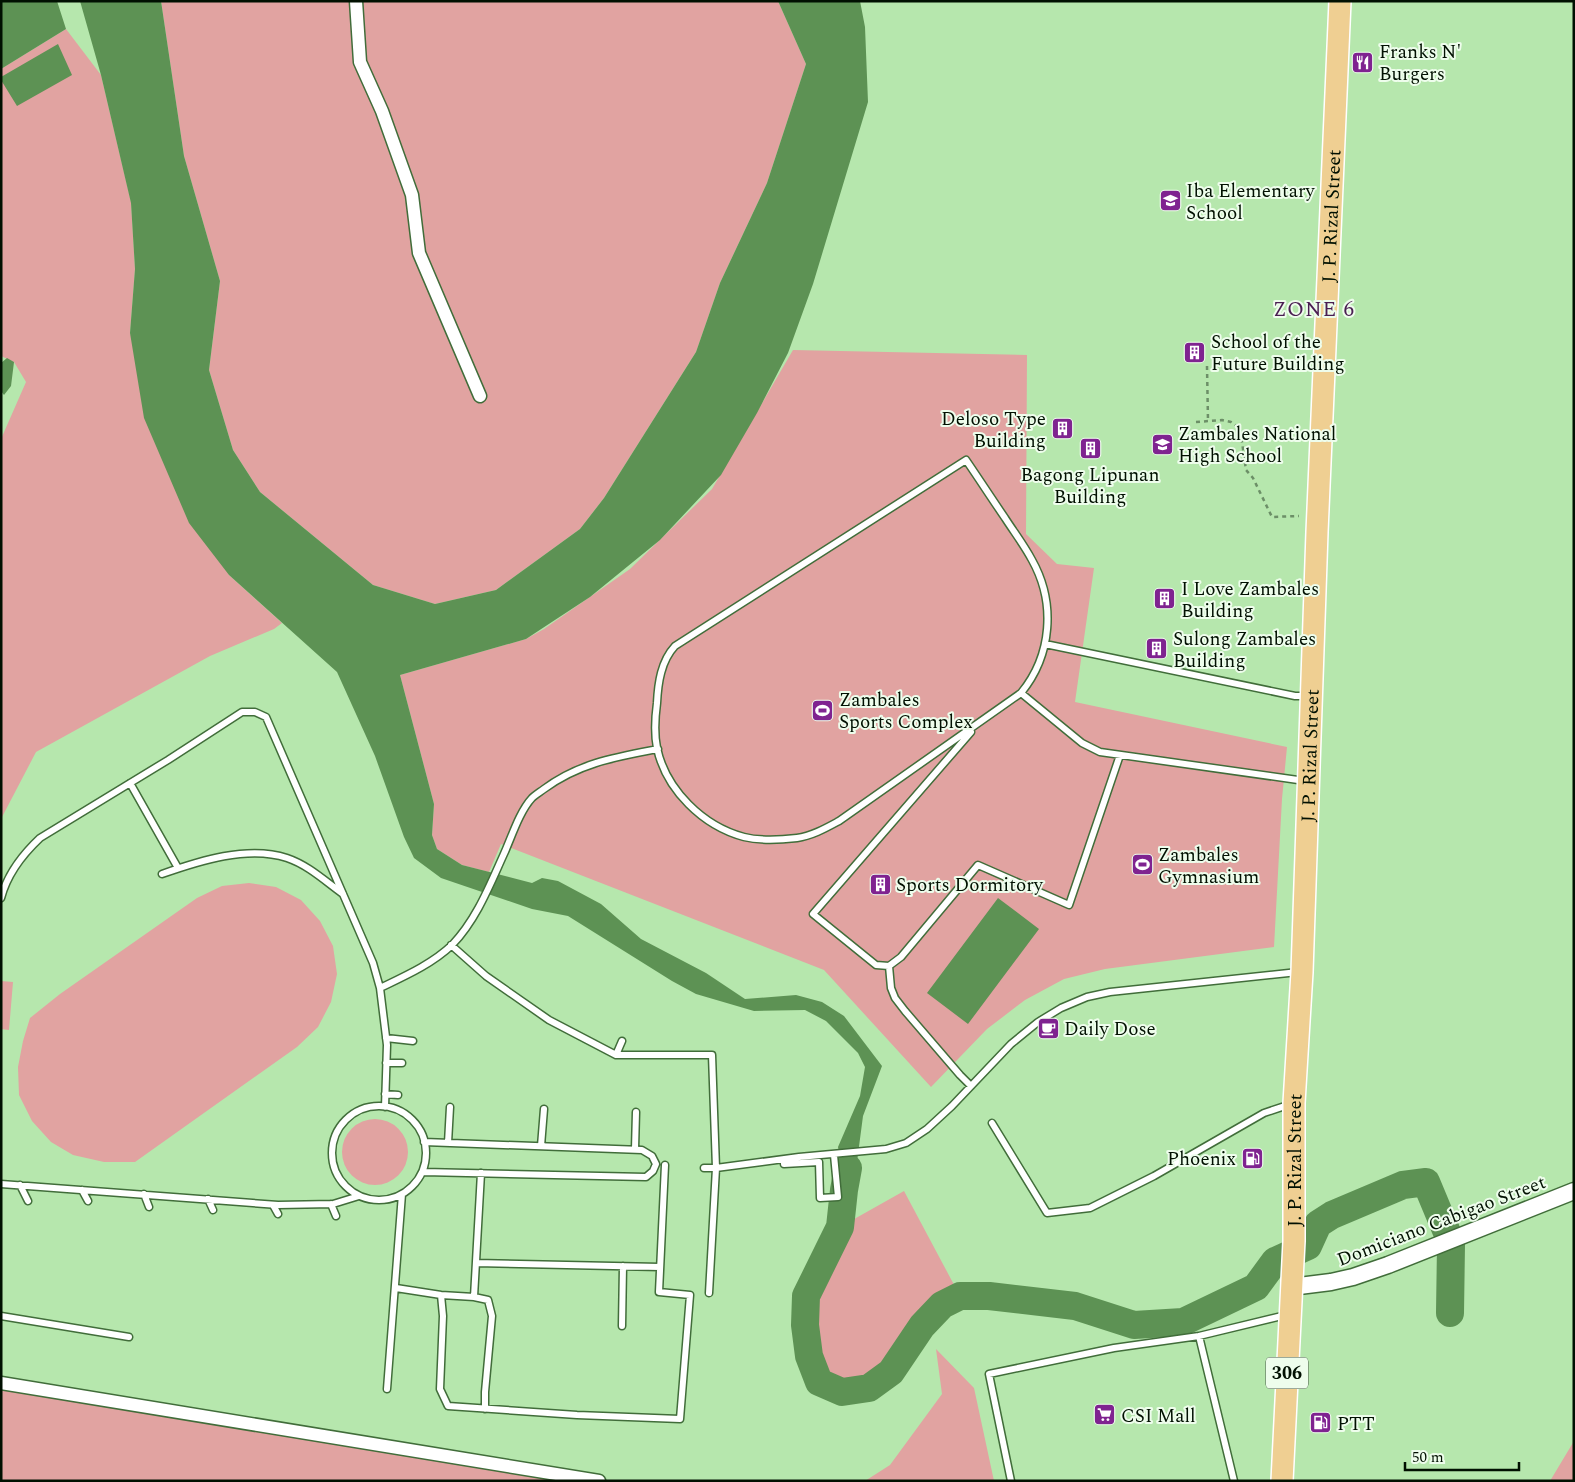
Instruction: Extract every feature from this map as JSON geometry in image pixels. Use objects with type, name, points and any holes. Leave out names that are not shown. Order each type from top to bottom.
[{"type":"main road","name":"J. P. Rizal Street","points":[[1282,1481],[1294,1241],[1294,1103],[1302,972],[1311,696],[1340,1]]},
{"type":"street","points":[[356,1],[360,62],[382,111],[412,196],[420,253],[480,396]]},
{"type":"street","name":"Domiciano Cabigao Street","points":[[1292,1276],[1331,1282],[1354,1277],[1574,1191]]},
{"type":"street","points":[[1,1383],[599,1481]]},
{"type":"lane","points":[[966,460],[1033,560],[1042,586],[1048,613],[1047,638],[1041,662],[1031,681],[1021,694],[839,821],[820,832],[798,838],[774,840],[745,837],[728,832],[710,822],[695,811],[682,797],[663,767],[658,750],[655,720],[658,687],[664,663],[668,653],[674,646],[966,460]]},
{"type":"lane","points":[[1045,644],[1295,696],[1311,696]]},
{"type":"lane","points":[[1021,694],[1082,744],[1100,752],[1308,782]]},
{"type":"lane","points":[[1,898],[3,889],[26,851],[40,838],[242,712],[256,712],[266,717],[374,963],[380,988],[386,1038],[382,1054],[386,1063],[385,1107]]},
{"type":"lane","points":[[978,724],[813,914],[876,965],[889,966],[901,957],[978,865],[1069,906],[1120,756]]},
{"type":"lane","points":[[380,988],[416,970],[451,945],[468,924],[486,895],[523,812],[532,798],[553,782],[578,768],[608,758],[658,750]]},
{"type":"lane","points":[[130,783],[178,868]]},
{"type":"lane","points":[[162,874],[234,854],[264,854],[287,858],[308,868],[344,895]]},
{"type":"lane","points":[[451,945],[486,976],[549,1020],[616,1055],[712,1055],[716,1168],[710,1293]]},
{"type":"lane","points":[[889,966],[891,988],[895,998],[905,1012],[971,1086]]},
{"type":"lane","points":[[704,1168],[862,1152],[906,1144],[927,1129],[1011,1044],[1061,1008],[1087,997],[1110,992],[1302,972]]},
{"type":"lane","points":[[386,1038],[413,1041]]},
{"type":"lane","points":[[616,1055],[622,1041]]},
{"type":"lane","points":[[386,1063],[402,1063]]},
{"type":"lane","points":[[385,1094],[398,1095]]},
{"type":"lane","points":[[992,1122],[1047,1213],[1090,1208],[1154,1176],[1264,1113],[1294,1103]]},
{"type":"lane","points":[[375,1106],[391,1108],[406,1115],[418,1127],[424,1142],[426,1156],[424,1172],[414,1185],[402,1194],[388,1199],[374,1200],[359,1196],[347,1188],[338,1177],[333,1163],[332,1148],[336,1132],[346,1119],[359,1110],[375,1106]]},
{"type":"lane","points":[[448,1143],[450,1107]]},
{"type":"lane","points":[[541,1146],[544,1109]]},
{"type":"lane","points":[[635,1149],[636,1112]]},
{"type":"lane","points":[[424,1142],[635,1149],[642,1150],[652,1156],[656,1164],[653,1171],[646,1177],[424,1172]]},
{"type":"lane","points":[[784,1159],[784,1164],[819,1162],[820,1198],[838,1197],[836,1155]]},
{"type":"lane","points":[[656,1164],[673,1165]]},
{"type":"lane","points":[[441,1295],[443,1316],[440,1389],[448,1406],[577,1415],[680,1419],[690,1295],[659,1292],[665,1165]]},
{"type":"lane","points":[[474,1297],[481,1173]]},
{"type":"lane","points":[[1,1184],[273,1205],[331,1204],[359,1196]]},
{"type":"lane","points":[[20,1185],[28,1201]]},
{"type":"lane","points":[[82,1190],[88,1201]]},
{"type":"lane","points":[[144,1194],[149,1206]]},
{"type":"lane","points":[[388,1389],[402,1194]]},
{"type":"lane","points":[[208,1200],[213,1210]]},
{"type":"lane","points":[[331,1204],[336,1216]]},
{"type":"lane","points":[[273,1205],[278,1214]]},
{"type":"lane","points":[[476,1263],[660,1266]]},
{"type":"lane","points":[[622,1326],[623,1266]]},
{"type":"lane","points":[[396,1288],[488,1300],[492,1316],[485,1392],[486,1409]]},
{"type":"lane","points":[[1011,1481],[989,1374],[1114,1348],[1199,1336],[1290,1314]]},
{"type":"lane","points":[[1,1316],[128,1337]]},
{"type":"lane","points":[[1199,1336],[1234,1481]]},
{"type":"path","points":[[1206,366],[1208,421]]},
{"type":"path","points":[[1196,422],[1222,420],[1231,422],[1238,427],[1241,434],[1246,470],[1253,478],[1272,517],[1301,516]]},
{"type":"shaded area","points":[[1,1],[57,1],[66,29],[1,69]]},
{"type":"shaded area","points":[[80,1],[161,1],[184,156],[220,281],[209,370],[233,450],[260,492],[373,585],[435,604],[496,590],[580,529],[604,498],[696,352],[720,283],[767,183],[806,64],[778,1],[860,1],[865,27],[868,102],[813,284],[788,353],[757,413],[721,475],[660,540],[590,597],[526,639],[400,675],[434,804],[432,835],[437,849],[462,865],[532,883],[542,878],[558,881],[601,904],[641,939],[706,973],[745,999],[796,995],[822,1002],[844,1016],[882,1066],[863,1116],[855,1177],[842,1204],[843,1175],[838,1147],[860,1096],[865,1067],[858,1053],[826,1021],[805,1010],[754,1011],[696,994],[568,916],[532,909],[441,878],[414,858],[404,837],[375,756],[337,672],[229,575],[189,523],[144,418],[130,333],[135,269],[131,203],[101,75]]},
{"type":"shaded area","points":[[161,1],[778,1],[806,64],[767,183],[720,283],[696,352],[604,498],[580,529],[496,590],[435,604],[373,585],[260,492],[233,450],[209,370],[220,281],[184,156]]},
{"type":"shaded area","points":[[66,29],[101,75],[131,202],[135,269],[130,333],[229,575],[282,623],[274,629],[210,656],[36,752],[1,819],[1,439],[26,382],[14,362],[1,356],[1,69]]},
{"type":"shaded area","points":[[58,44],[72,75],[17,106],[1,77]]},
{"type":"shaded area","name":"Zambales Sports Complex","points":[[793,350],[1027,355],[1026,534],[1057,564],[1094,568],[1075,702],[1287,747],[1282,799],[1274,947],[1105,969],[1064,979],[1025,1000],[987,1029],[931,1087],[824,970],[501,844],[489,872],[462,865],[437,849],[432,835],[434,804],[400,675],[526,639],[544,629],[630,569],[712,489]]},
{"type":"shaded area","points":[[7,358],[14,362],[11,386],[4,395],[1,391],[1,363]]},
{"type":"shaded area","points":[[249,883],[276,887],[301,900],[320,921],[333,946],[337,974],[331,1002],[318,1027],[297,1047],[135,1162],[104,1162],[73,1155],[51,1142],[32,1121],[19,1095],[18,1067],[30,1018],[60,994],[197,898],[222,886]]},
{"type":"shaded area","points":[[998,898],[1039,929],[968,1024],[927,993]]},
{"type":"shaded area","points":[[1,981],[13,982],[9,1030],[1,1029]]},
{"type":"shaded area","points":[[369,1119],[381,1119],[399,1128],[406,1139],[408,1152],[406,1165],[399,1176],[388,1183],[369,1185],[356,1180],[347,1171],[342,1158],[342,1146],[347,1133],[356,1124]]},
{"type":"shaded area","points":[[904,1191],[960,1296],[942,1305],[922,1326],[891,1372],[869,1388],[842,1392],[819,1382],[809,1356],[805,1325],[806,1296],[840,1227]]},
{"type":"shaded area","points":[[936,1349],[974,1388],[994,1481],[865,1481],[890,1465],[942,1394]]},
{"type":"shaded area","points":[[1,1387],[571,1481],[1,1481]]},
{"type":"shaded area","points":[[1574,1441],[1574,1481],[1550,1481]]},
{"type":"waterway","points":[[848,1168],[840,1227],[806,1296],[805,1325],[809,1356],[819,1382],[842,1392],[869,1388],[891,1372],[922,1326],[942,1305],[960,1296],[989,1296],[1075,1306],[1134,1325],[1183,1322],[1256,1287],[1275,1261],[1308,1246],[1318,1224],[1332,1215],[1403,1185],[1426,1182],[1446,1230]]},
{"type":"waterway","points":[[1450,1313],[1451,1245]]},
{"type":"place","name":"Franks N' Burgers","points":[[1363,62]]},
{"type":"place","name":"Iba Elementary School","points":[[1170,201]]},
{"type":"place","name":"School of the Future Building","points":[[1195,352]]},
{"type":"place","name":"Deloso Type Building","points":[[1062,429]]},
{"type":"place","name":"Zambales National High School","points":[[1162,444]]},
{"type":"place","name":"Bagong Lipunan Building","points":[[1090,448]]},
{"type":"place","name":"I Love Zambales Building","points":[[1165,599]]},
{"type":"place","name":"Sulong Zambales Building","points":[[1157,649]]},
{"type":"place","name":"Zambales Sports Complex","points":[[823,710]]},
{"type":"place","name":"Zambales Gymnasium","points":[[1142,865]]},
{"type":"place","name":"Sports Dormitory","points":[[880,884]]},
{"type":"place","name":"Daily Dose","points":[[1048,1028]]},
{"type":"place","name":"Phoenix","points":[[1252,1158]]},
{"type":"place","name":"CSI Mall","points":[[1105,1415]]},
{"type":"place","name":"PTT","points":[[1321,1423]]},
{"type":"district","name":"ZONE 6","points":[[1314,309]]}]
